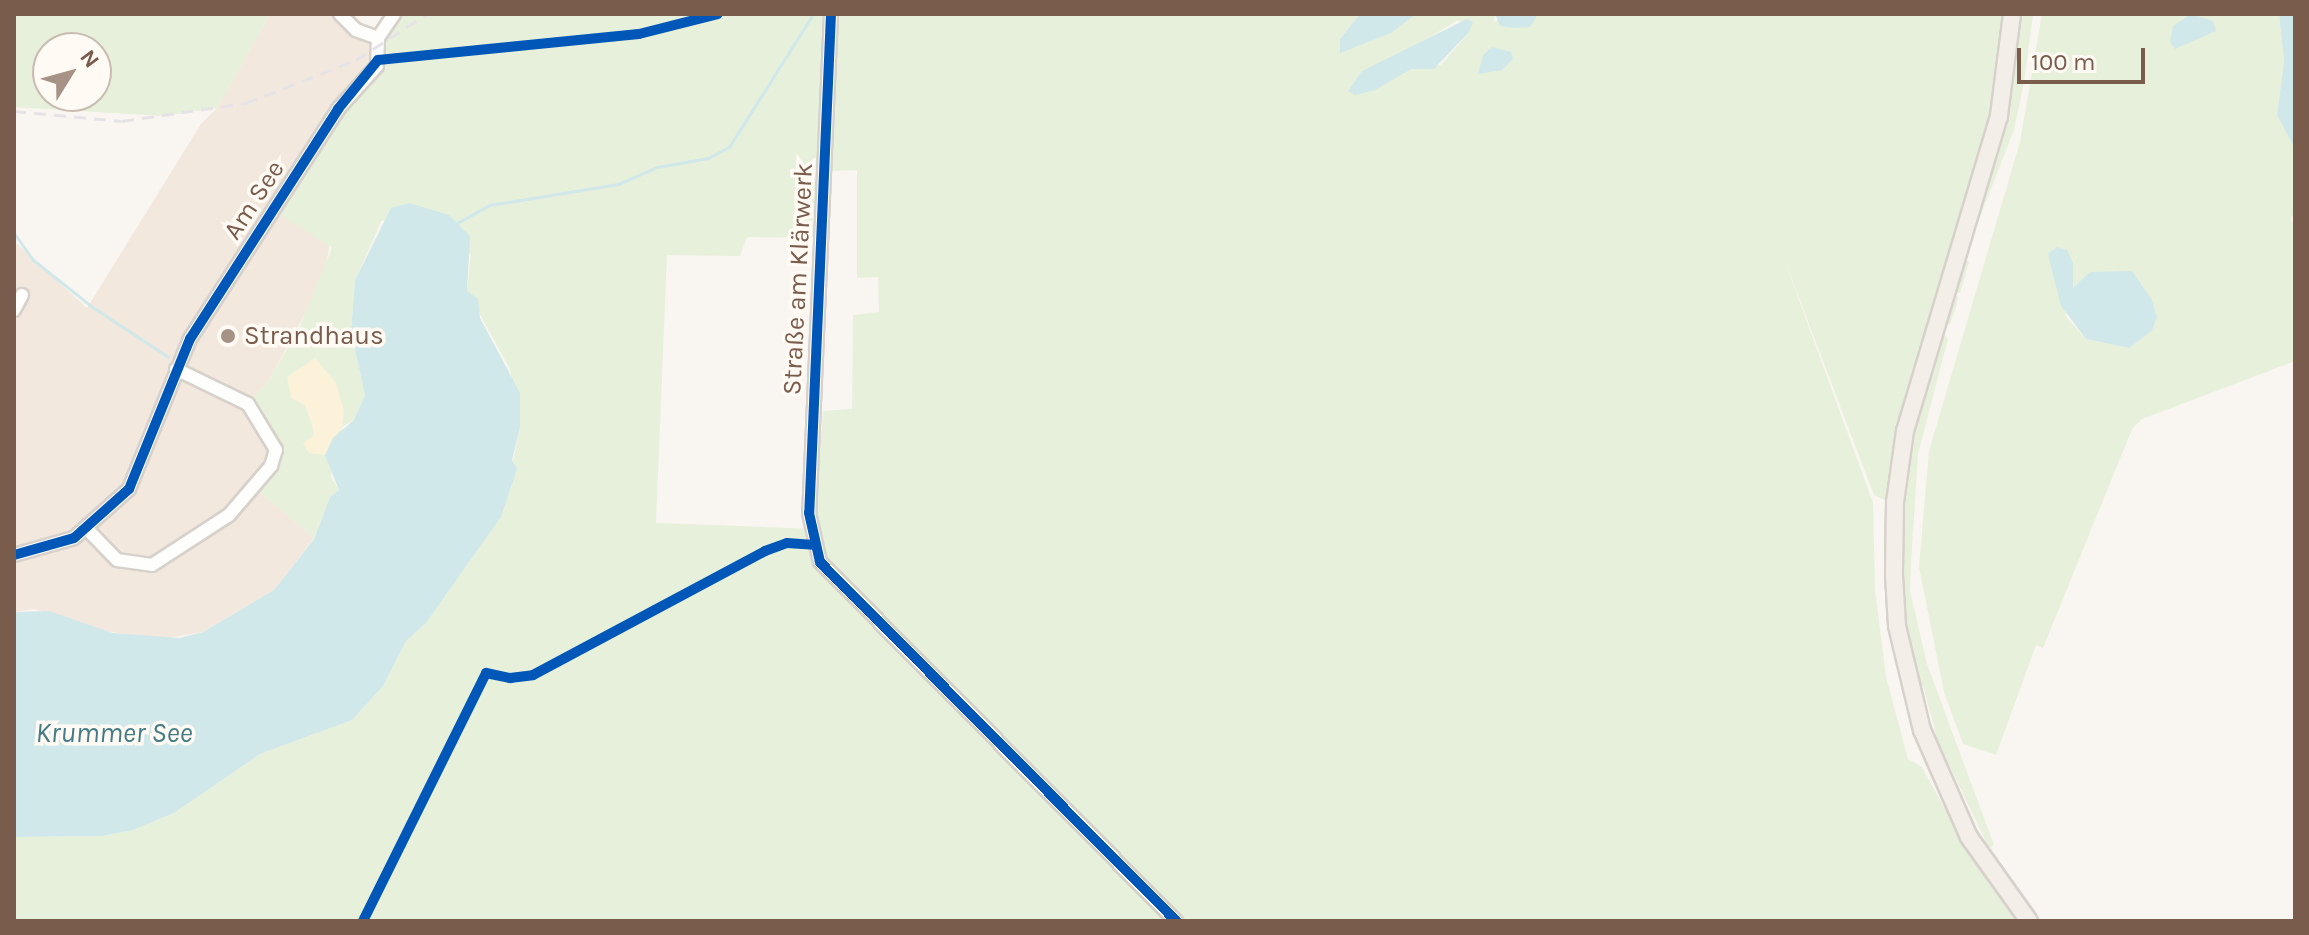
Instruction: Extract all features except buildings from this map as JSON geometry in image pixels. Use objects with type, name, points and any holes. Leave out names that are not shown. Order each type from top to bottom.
[{"type":"main road","points":[[2012,14],[1999,116],[1905,431],[1895,502],[1894,575],[1897,626],[1922,730],[1969,837],[2029,921]]},
{"type":"street","points":[[340,14],[356,30],[378,38],[394,14]]},
{"type":"street","name":"Straße am Klärwerk","points":[[831,14],[809,513],[814,545],[833,580],[1174,919]]},
{"type":"street","name":"Am See","points":[[14,555],[59,545],[87,529],[135,479],[176,369],[338,109],[378,60],[378,38]]},
{"type":"street","points":[[14,310],[22,295]]},
{"type":"street","points":[[87,529],[117,560],[152,565],[229,515],[271,466],[276,450],[248,404],[176,369]]},
{"type":"shaded area","points":[[270,14],[344,14],[385,38],[388,60],[358,96],[323,280],[269,380],[248,404],[276,450],[255,488],[314,538],[274,590],[203,632],[156,640],[101,630],[34,609],[14,612],[14,241],[87,308],[201,124],[217,108]]},
{"type":"green space","points":[[14,14],[270,14],[217,108],[162,116],[96,112],[112,112],[112,32],[32,32],[32,108],[14,107]]},
{"type":"green space","points":[[401,14],[823,14],[817,238],[747,237],[740,256],[667,255],[656,523],[815,529],[823,411],[852,409],[853,315],[879,312],[878,277],[857,278],[857,170],[832,171],[837,14],[1360,14],[1340,39],[1416,14],[1495,14],[1494,21],[1536,18],[1536,14],[2005,14],[1988,130],[1889,502],[1874,495],[1782,253],[1873,503],[1875,590],[1886,677],[1908,759],[1922,767],[1973,860],[2020,921],[14,921],[14,837],[102,836],[133,830],[174,813],[260,754],[352,720],[383,686],[406,641],[426,623],[501,517],[520,428],[510,369],[467,291],[471,254],[382,220],[355,280],[351,332],[365,395],[354,420],[342,427],[331,477],[339,490],[330,497],[314,538],[255,488],[275,456],[248,404],[269,380],[300,326],[332,248],[278,213],[344,114],[383,68],[387,30]],"holes":[[[1458,20],[1469,32],[1441,65],[1411,69],[1427,39]]]},
{"type":"green space","points":[[2016,14],[2033,14],[2024,82],[2014,130],[1964,258],[1969,262],[1960,293],[1953,291],[1958,298],[1955,310],[1950,324],[1940,329],[1948,339],[1918,454],[1910,591],[1927,664],[1994,845],[1989,848],[1938,741],[1923,686],[1914,688],[1899,595],[1898,537],[1912,424],[1938,329],[2000,132]]},
{"type":"green space","points":[[2042,14],[2279,14],[2284,61],[2277,115],[2295,149],[2295,212],[2291,218],[2295,231],[2295,361],[2142,419],[2132,429],[2043,648],[2036,645],[1996,755],[1963,744],[1944,692],[1919,567],[1929,451],[2020,142]],"holes":[[[2048,254],[2073,263],[2073,288],[2131,271],[2152,300],[2157,317],[2152,331],[2129,348],[2086,339],[2067,318]]]},
{"type":"sand","points":[[315,358],[336,383],[344,411],[342,427],[325,455],[309,453],[303,443],[314,435],[312,425],[305,405],[291,398],[287,377]]},
{"type":"water","points":[[1360,14],[1416,14],[1391,33],[1340,53],[1340,39]]},
{"type":"water","points":[[1495,14],[1536,14],[1536,18],[1530,27],[1515,28],[1500,26]]},
{"type":"water","points":[[2191,14],[2213,21],[2216,31],[2175,49],[2170,42],[2173,26]]},
{"type":"water","points":[[2279,14],[2295,14],[2295,149],[2277,115],[2284,61]]},
{"type":"water","points":[[1467,19],[1473,22],[1469,32],[1434,69],[1411,69],[1375,90],[1355,95],[1348,91],[1362,71]]},
{"type":"water","points":[[1492,47],[1511,52],[1513,59],[1502,70],[1478,74],[1483,55]]},
{"type":"water","name":"Krummer See","points":[[409,203],[449,215],[470,236],[467,291],[478,299],[480,318],[520,393],[520,428],[512,460],[517,469],[501,517],[426,623],[406,641],[383,686],[352,720],[260,754],[174,813],[133,830],[102,836],[14,837],[14,612],[49,611],[113,633],[179,638],[203,632],[274,590],[314,539],[330,497],[339,490],[325,455],[333,438],[354,420],[365,395],[351,332],[355,280],[391,208]]},
{"type":"water","points":[[2057,247],[2067,250],[2073,263],[2073,288],[2090,272],[2132,271],[2152,300],[2157,317],[2152,331],[2129,348],[2086,339],[2061,306],[2048,254]]},
{"type":"waterway","points":[[657,167],[708,158],[729,147],[813,14]]},
{"type":"waterway","points":[[457,223],[490,205],[618,184],[655,168]]},
{"type":"waterway","points":[[14,233],[32,259],[91,306],[168,357]]},
{"type":"railway","points":[[14,111],[122,121],[246,103],[356,60],[427,14]]},
{"type":"cycle path","points":[[14,555],[74,538],[129,489],[190,339],[338,109],[378,60],[639,34],[718,14]]},
{"type":"cycle path","points":[[831,14],[809,513],[820,562],[1176,921]]},
{"type":"cycle path","points":[[363,921],[486,673],[510,678],[533,675],[765,551],[787,543],[814,545]]},
{"type":"place","name":"Strandhaus","points":[[228,336]]}]
